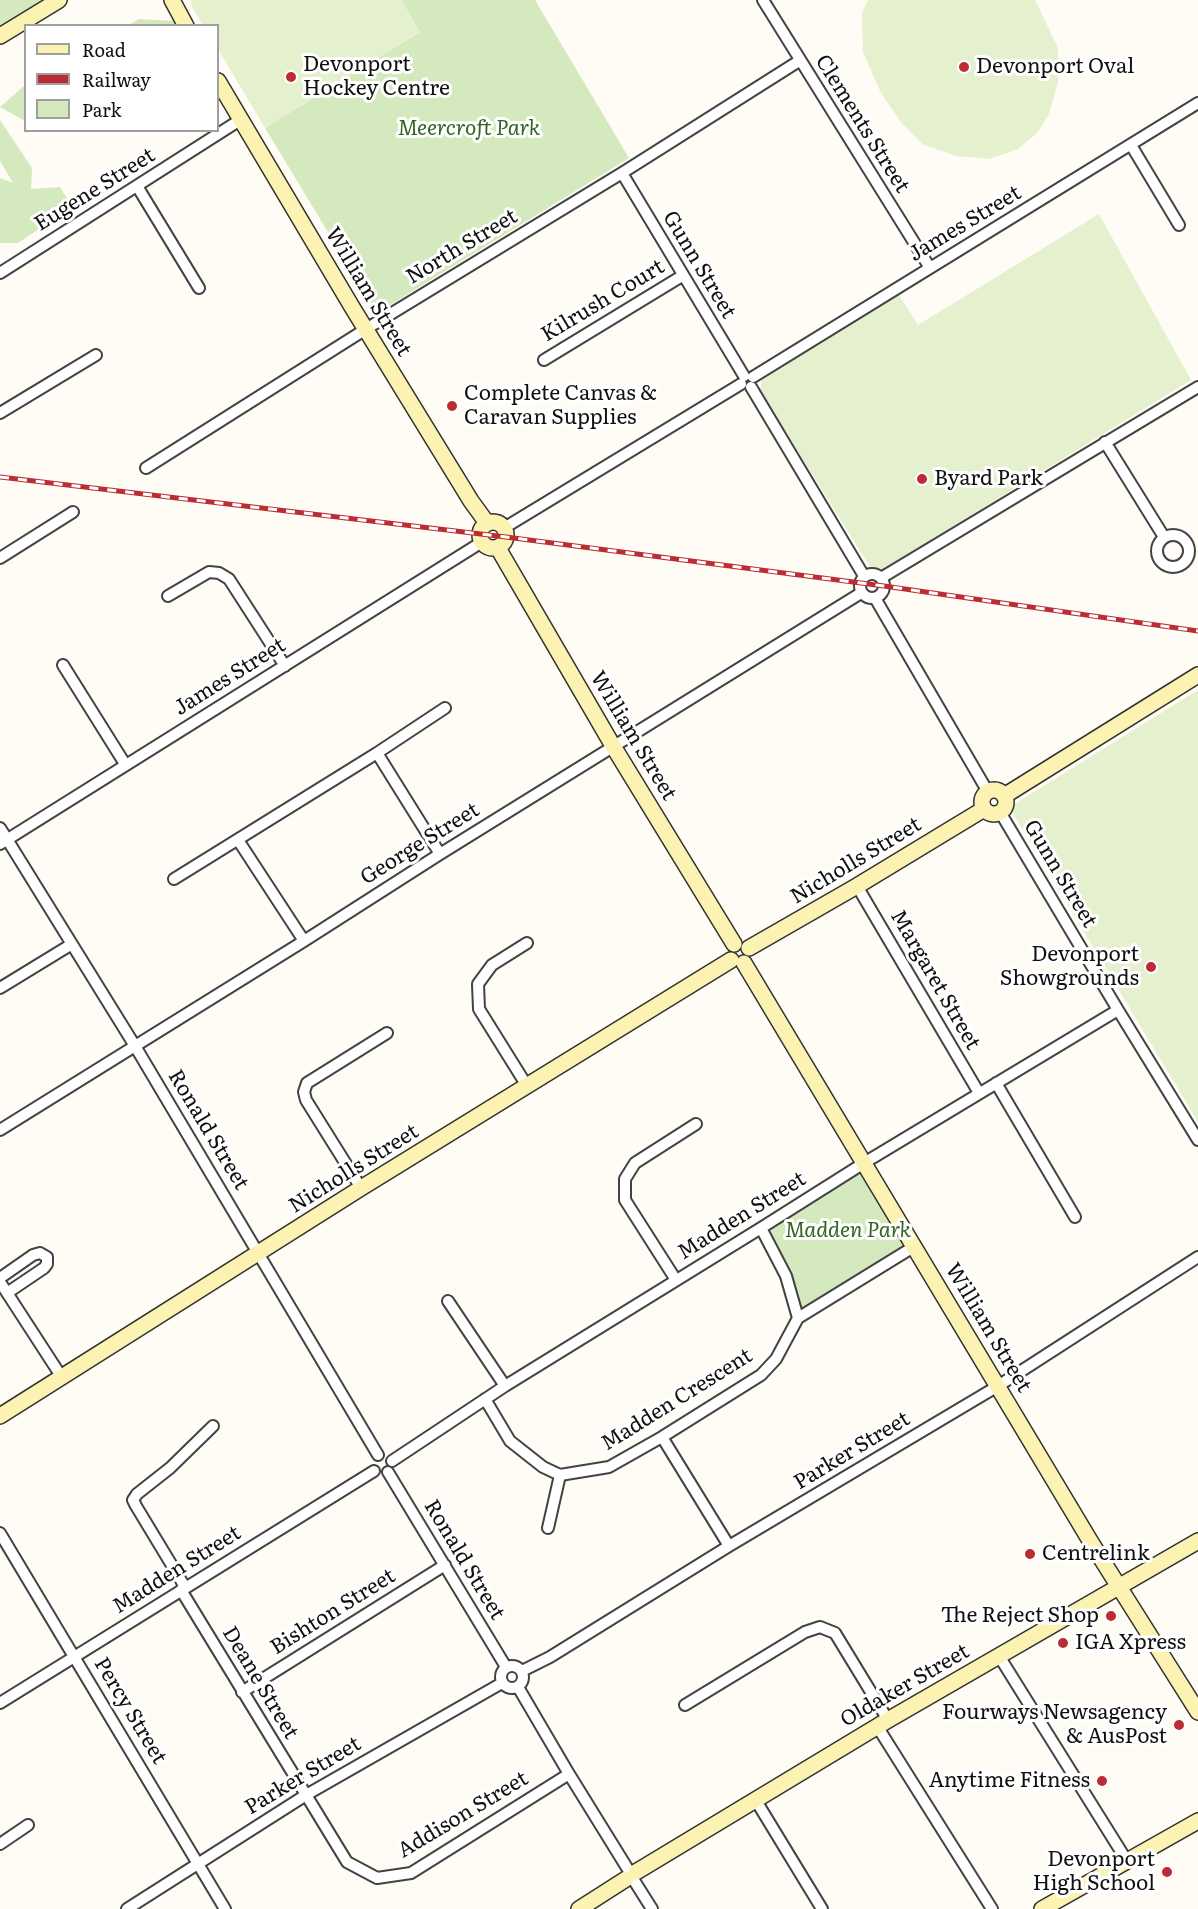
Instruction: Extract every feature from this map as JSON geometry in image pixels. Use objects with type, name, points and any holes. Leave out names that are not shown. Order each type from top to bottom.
[{"type":"street","points":[[0,36],[59,0]]},
{"type":"street","points":[[172,0],[185,24]]},
{"type":"street","name":"Clements Street","points":[[762,0],[930,268]]},
{"type":"street","name":"North Street","points":[[146,468],[366,329],[799,62]]},
{"type":"street","name":"William Street","points":[[219,83],[366,329],[471,501],[487,523]]},
{"type":"street","name":"James Street","points":[[504,528],[1198,104]]},
{"type":"street","name":"Eugene Street","points":[[0,273],[240,120]]},
{"type":"street","points":[[1131,146],[1179,225]]},
{"type":"street","name":"Gunn Street","points":[[622,173],[864,576]]},
{"type":"street","points":[[138,186],[200,288]]},
{"type":"street","name":"Kilrush Court","points":[[544,360],[682,276]]},
{"type":"street","points":[[0,413],[96,354]]},
{"type":"street","points":[[881,578],[1198,387]]},
{"type":"street","points":[[1105,442],[1164,537]]},
{"type":"street","points":[[0,558],[73,512]]},
{"type":"street","points":[[487,523],[496,523],[504,528],[505,541],[498,548],[489,548],[482,542],[481,529],[487,523]]},
{"type":"street","name":"James Street","points":[[3,842],[482,542]]},
{"type":"street","name":"William Street","points":[[498,548],[613,746],[1119,1587],[1198,1712]]},
{"type":"street","points":[[168,596],[209,572],[219,573],[229,579],[285,666]]},
{"type":"street","points":[[873,573],[881,578],[883,590],[875,598],[861,593],[859,583],[864,576],[873,573]]},
{"type":"street","name":"George Street","points":[[0,1130],[861,593]]},
{"type":"street","points":[[875,598],[988,792]]},
{"type":"street","points":[[63,665],[126,764]]},
{"type":"street","points":[[1004,796],[1198,675]]},
{"type":"street","points":[[174,879],[446,708]]},
{"type":"street","points":[[376,753],[440,854]]},
{"type":"street","points":[[995,791],[1004,796],[1006,803],[1000,812],[991,814],[984,808],[982,801],[988,792],[995,791]]},
{"type":"street","name":"Nicholls Street","points":[[0,1416],[361,1188],[740,954],[984,808]]},
{"type":"street","name":"Gunn Street","points":[[1000,812],[1198,1140]]},
{"type":"street","name":"Ronald Street","points":[[0,828],[3,842],[72,944],[135,1046],[378,1455]]},
{"type":"street","points":[[238,840],[304,941]]},
{"type":"street","name":"Margaret Street","points":[[856,886],[979,1093]]},
{"type":"street","points":[[527,943],[492,965],[478,984],[479,1009],[527,1086]]},
{"type":"street","points":[[0,988],[72,944]]},
{"type":"street","name":"Madden Street","points":[[392,1461],[505,1386],[864,1163],[1118,1010]]},
{"type":"street","points":[[361,1188],[306,1100],[304,1092],[308,1083],[387,1033]]},
{"type":"street","points":[[996,1083],[1075,1217]]},
{"type":"street","points":[[676,1280],[625,1200],[625,1179],[635,1163],[696,1124]]},
{"type":"street","points":[[761,1228],[786,1276],[798,1318],[915,1246]]},
{"type":"street","points":[[7,1293],[44,1268],[47,1264],[46,1257],[40,1253],[33,1255],[0,1280],[7,1293],[61,1376]]},
{"type":"street","name":"Parker Street","points":[[522,1671],[550,1657],[729,1546],[998,1386],[1198,1257]]},
{"type":"street","points":[[448,1301],[505,1386]]},
{"type":"street","name":"Madden Crescent","points":[[560,1475],[609,1467],[761,1375],[776,1359],[798,1318]]},
{"type":"street","points":[[485,1399],[510,1441],[543,1467],[560,1475],[548,1528]]},
{"type":"street","name":"Deane Street","points":[[213,1426],[133,1500],[242,1692],[306,1796]]},
{"type":"street","points":[[662,1437],[729,1546]]},
{"type":"street","points":[[378,1455],[386,1455],[392,1461],[392,1467],[388,1472],[380,1474],[374,1471],[372,1463],[378,1455]]},
{"type":"street","name":"Madden Street","points":[[0,1703],[374,1471]]},
{"type":"street","name":"Ronald Street","points":[[388,1472],[506,1667]]},
{"type":"street","name":"Percy Street","points":[[0,1533],[225,1909]]},
{"type":"street","name":"Oldaker Street","points":[[579,1909],[755,1799],[1198,1541]]},
{"type":"street","name":"Bishton Street","points":[[242,1692],[445,1565]]},
{"type":"street","points":[[685,1705],[805,1632],[820,1627],[836,1633],[883,1723],[992,1909]]},
{"type":"street","points":[[999,1656],[1127,1861]]},
{"type":"street","points":[[517,1666],[522,1671],[523,1682],[518,1687],[508,1688],[502,1683],[501,1676],[506,1667],[517,1666]]},
{"type":"street","name":"Parker Street","points":[[127,1909],[306,1796],[502,1683]]},
{"type":"street","points":[[518,1687],[652,1909]]},
{"type":"street","name":"Addison Street","points":[[306,1796],[347,1862],[377,1878],[411,1873],[569,1774]]},
{"type":"street","points":[[755,1799],[822,1909]]},
{"type":"street","points":[[1042,1909],[1198,1821]]},
{"type":"street","points":[[0,1844],[28,1825]]},
{"type":"green space","points":[[0,0],[52,0],[0,31]]},
{"type":"green space","name":"Devonport Hockey Centre","points":[[191,0],[401,0],[420,32],[265,128],[219,51],[219,24],[202,24],[192,7]]},
{"type":"green space","name":"Meercroft Park","points":[[401,0],[535,0],[629,158],[377,313],[265,128],[420,32]]},
{"type":"green space","name":"Devonport Oval","points":[[868,0],[1035,0],[1058,48],[1058,82],[1049,114],[1038,132],[1018,149],[989,159],[956,156],[922,144],[901,122],[881,93],[863,52],[862,13]]},
{"type":"green space","points":[[139,19],[177,21],[179,24],[130,24]]},
{"type":"green space","points":[[24,86],[24,120],[0,107]]},
{"type":"green space","points":[[0,120],[32,168],[31,189],[60,187],[72,207],[18,243],[0,243],[0,178],[13,183],[0,161]]},
{"type":"green space","name":"Byard Park","points":[[1099,214],[1191,380],[880,571],[872,570],[760,391],[762,380],[899,295],[918,325]]},
{"type":"green space","name":"Devonport Showgrounds","points":[[1198,690],[1198,1122],[1012,812],[1013,805]]},
{"type":"green space","name":"Madden Park","points":[[864,1163],[915,1246],[798,1318],[761,1228]]},
{"type":"railway","points":[[0,477],[506,537],[884,586],[1198,631]]},
{"type":"place","name":"Devonport Oval","points":[[964,67]]},
{"type":"place","name":"Devonport Hockey Centre","points":[[291,77]]},
{"type":"place","name":"Complete Canvas & Caravan Supplies","points":[[452,406]]},
{"type":"place","name":"Byard Park","points":[[922,479]]},
{"type":"place","name":"Devonport Showgrounds","points":[[1151,967]]},
{"type":"place","name":"Centrelink","points":[[1030,1554]]},
{"type":"place","name":"The Reject Shop","points":[[1111,1616]]},
{"type":"place","name":"IGA Xpress","points":[[1063,1643]]},
{"type":"place","name":"Fourways Newsagency & AusPost","points":[[1179,1725]]},
{"type":"place","name":"Anytime Fitness","points":[[1102,1781]]},
{"type":"place","name":"Devonport High School","points":[[1167,1872]]}]
